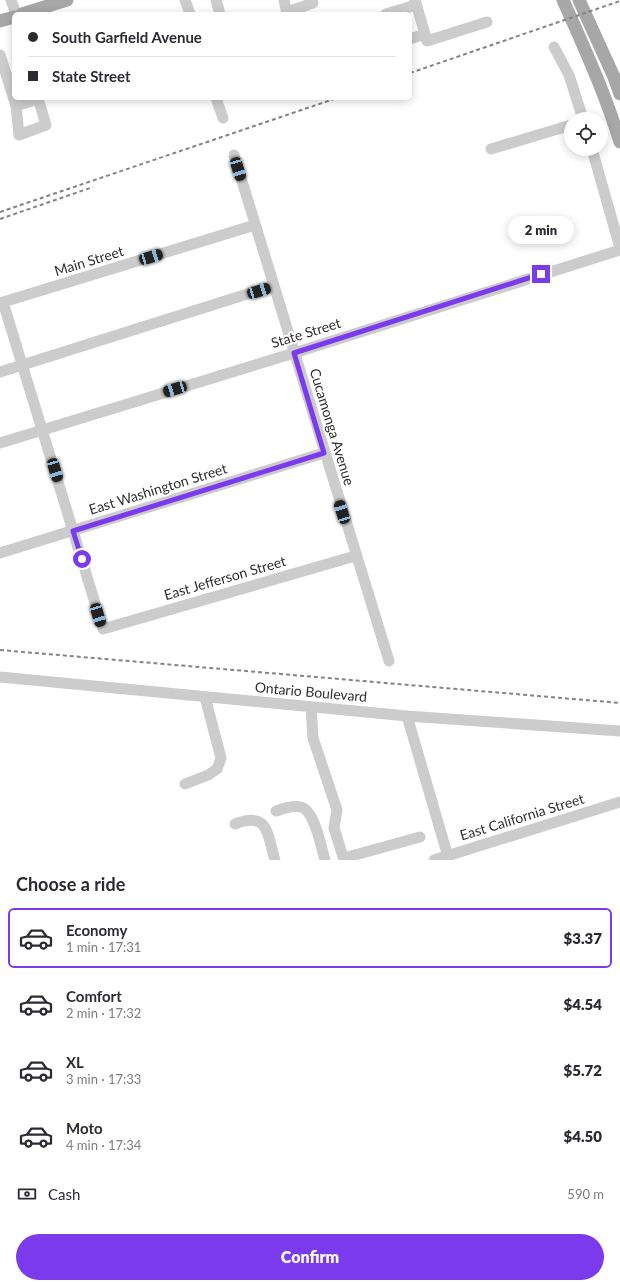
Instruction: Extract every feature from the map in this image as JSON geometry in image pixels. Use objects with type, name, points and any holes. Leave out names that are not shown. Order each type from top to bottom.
[{"type":"main road","points":[[563,0],[592,64],[611,112],[620,142]]},
{"type":"main road","points":[[579,0],[614,77],[620,94]]},
{"type":"main road","points":[[28,12],[63,1]]},
{"type":"main road","points":[[0,21],[12,18]]},
{"type":"street","points":[[11,0],[15,12]]},
{"type":"street","points":[[185,0],[189,12]]},
{"type":"street","points":[[216,0],[219,12]]},
{"type":"street","points":[[284,0],[287,12]]},
{"type":"street","points":[[290,12],[313,3],[312,0]]},
{"type":"street","points":[[391,12],[415,2],[427,41],[487,22]]},
{"type":"street","points":[[412,38],[425,34]]},
{"type":"street","points":[[554,47],[569,75],[580,112]]},
{"type":"street","points":[[0,55],[12,93]]},
{"type":"street","points":[[14,100],[19,135],[46,125],[39,100]]},
{"type":"street","points":[[16,106],[32,100]]},
{"type":"street","points":[[217,100],[223,118]]},
{"type":"street","points":[[491,149],[564,127]]},
{"type":"street","name":"Cucamonga Avenue","points":[[234,155],[355,556],[389,661]]},
{"type":"street","points":[[594,156],[620,249]]},
{"type":"street","name":"Main Street","points":[[2,303],[255,225]]},
{"type":"street","name":"State Street","points":[[0,443],[294,353],[620,249]]},
{"type":"street","points":[[0,372],[273,286]]},
{"type":"street","points":[[2,303],[43,429],[73,531]]},
{"type":"street","name":"East Washington Street","points":[[0,553],[324,453]]},
{"type":"street","name":"East Jefferson Street","points":[[73,531],[102,629],[355,556]]},
{"type":"street","name":"Ontario Boulevard","points":[[0,677],[407,716],[620,731]]},
{"type":"street","points":[[185,784],[208,775],[217,769],[221,758],[205,697]]},
{"type":"street","points":[[311,707],[313,738],[337,810],[334,828],[344,859],[420,837]]},
{"type":"street","points":[[407,716],[448,858]]},
{"type":"street","name":"East California Street","points":[[434,860],[448,858],[620,802]]},
{"type":"street","points":[[276,811],[300,807],[307,811],[312,819],[325,860]]},
{"type":"street","points":[[235,824],[248,819],[256,819],[261,822],[265,829],[275,860]]},
{"type":"railway","points":[[412,72],[620,1]]},
{"type":"railway","points":[[0,212],[331,100]]},
{"type":"railway","points":[[0,219],[93,187]]},
{"type":"railway","points":[[0,650],[620,703]]},
{"type":"route","points":[[82,559],[73,531],[324,453],[294,353],[541,274]]}]
